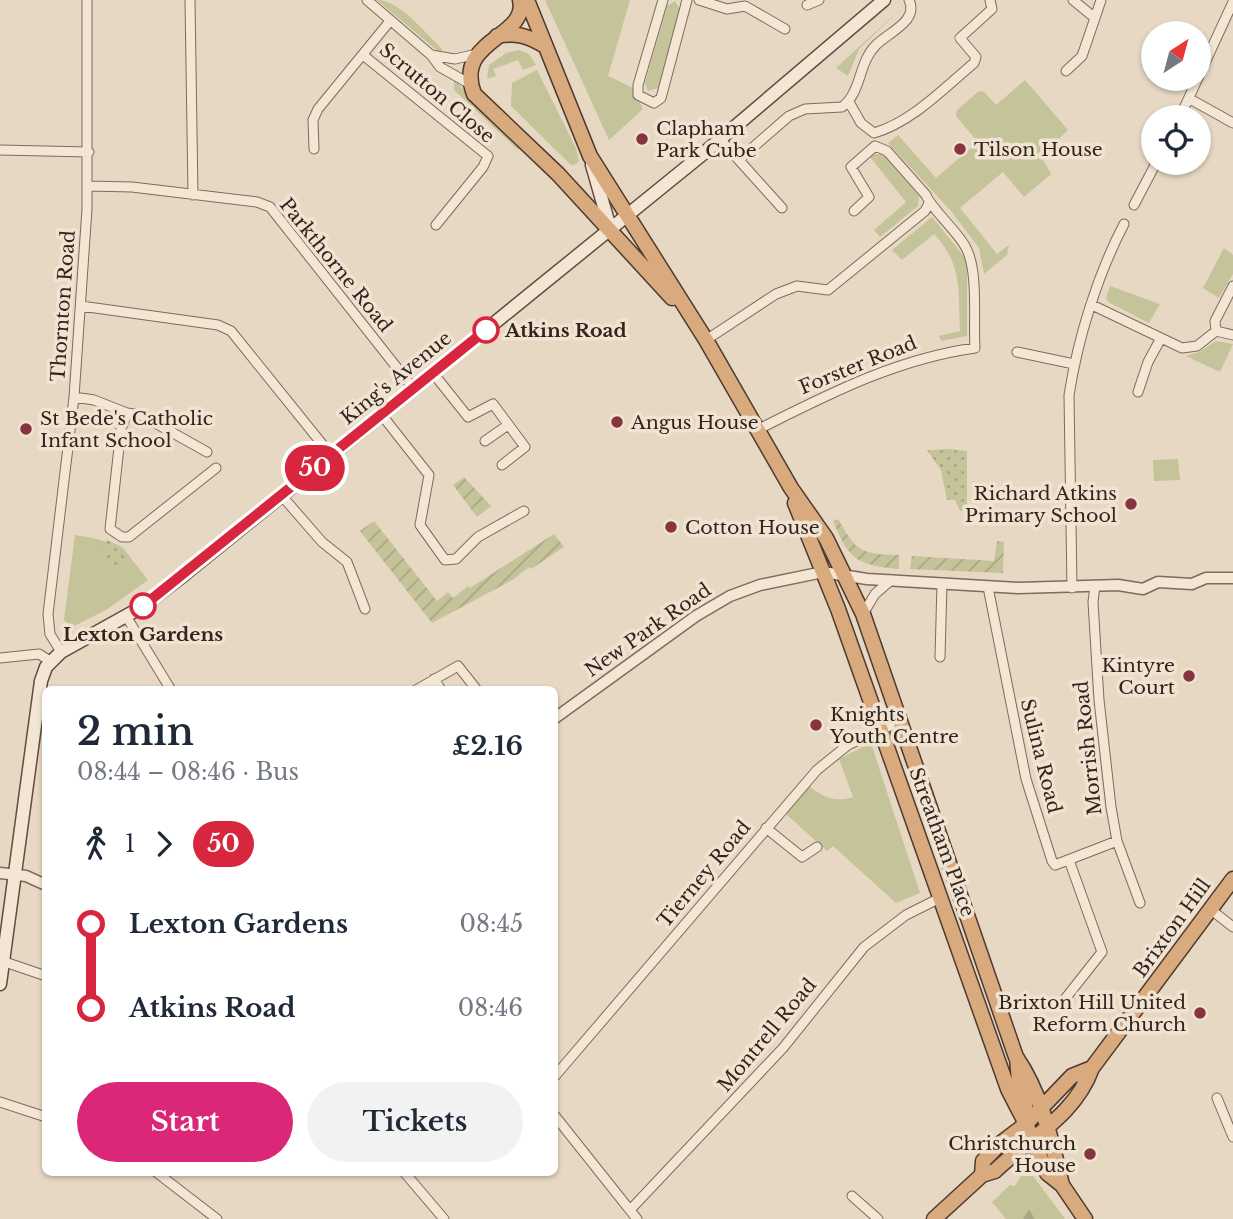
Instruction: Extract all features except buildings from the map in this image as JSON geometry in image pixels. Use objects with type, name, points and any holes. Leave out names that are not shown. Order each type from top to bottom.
[{"type":"highway","points":[[520,0],[522,7],[514,23],[477,54],[471,64],[470,84],[474,94],[545,160],[694,322]]},
{"type":"highway","points":[[527,0],[543,34],[545,46],[590,156],[706,340],[791,488],[826,538],[840,569]]},
{"type":"highway","points":[[496,36],[512,33],[529,37],[545,46]]},
{"type":"highway","points":[[791,488],[823,572]]},
{"type":"highway","name":"Streatham Place","points":[[840,569],[863,614],[1016,1057],[1030,1077],[1059,1162],[1062,1185]]},
{"type":"highway","name":"Streatham Place","points":[[823,572],[942,897],[1008,1089],[1026,1124]]},
{"type":"highway","name":"Brixton Hill","points":[[1092,1068],[1072,1076],[1026,1124],[983,1161],[982,1175],[995,1171],[1047,1129],[1079,1096],[1092,1068],[1233,878]]},
{"type":"highway","points":[[1016,1057],[1019,1081],[1025,1097],[1026,1124],[1047,1173],[1062,1185],[1085,1219]]},
{"type":"highway","points":[[934,1219],[982,1175]]},
{"type":"main road","name":"King's Avenue","points":[[50,661],[158,596],[720,139],[884,0]]},
{"type":"main road","points":[[590,156],[610,229]]},
{"type":"main road","points":[[0,984],[41,679],[50,661]]},
{"type":"street","name":"Thornton Road","points":[[61,652],[50,634],[48,614],[74,397],[88,186],[87,0]]},
{"type":"street","points":[[190,0],[193,195]]},
{"type":"street","points":[[367,0],[432,55],[440,67],[470,84]]},
{"type":"street","points":[[663,0],[638,85],[638,95],[654,103],[662,98],[687,0]]},
{"type":"street","points":[[699,0],[727,9],[745,6],[785,29]]},
{"type":"street","points":[[807,5],[819,0]]},
{"type":"street","points":[[737,158],[742,158],[789,117],[805,109],[835,109],[849,102],[862,67],[875,46],[909,18],[912,8],[909,0]]},
{"type":"street","points":[[1073,0],[1083,11],[1095,18]]},
{"type":"street","points":[[1066,71],[1082,57],[1101,0]]},
{"type":"street","points":[[1187,105],[1233,2]]},
{"type":"street","points":[[849,102],[861,123],[874,133],[889,130],[974,63],[976,57],[960,38],[991,4]]},
{"type":"street","name":"Scrutton Close","points":[[314,149],[315,114],[390,22]]},
{"type":"street","points":[[432,55],[455,59],[477,54]]},
{"type":"street","name":"Scrutton Close","points":[[363,55],[488,156],[483,167],[436,225]]},
{"type":"street","points":[[1190,99],[1233,123]]},
{"type":"street","points":[[720,139],[782,208]]},
{"type":"street","points":[[706,340],[776,293],[797,286],[828,290],[925,211],[929,204],[926,195],[887,151],[875,146],[851,167],[869,197],[854,211]]},
{"type":"street","points":[[0,150],[89,152]]},
{"type":"street","points":[[1134,205],[1150,175]]},
{"type":"street","name":"Parkthorne Road","points":[[88,186],[132,187],[257,202],[270,207],[413,388]]},
{"type":"street","name":"Forster Road","points":[[758,429],[846,385],[922,357],[975,348],[971,259],[950,222],[929,204]]},
{"type":"street","points":[[1072,588],[1069,395],[1074,364],[1092,305],[1124,224]]},
{"type":"street","points":[[1216,331],[1215,321],[1233,286]]},
{"type":"street","points":[[1092,305],[1160,340],[1188,348],[1197,346],[1216,331]]},
{"type":"street","points":[[80,306],[224,327],[236,336],[331,455]]},
{"type":"street","points":[[1216,331],[1233,335]]},
{"type":"street","points":[[1138,392],[1148,362],[1160,340]]},
{"type":"street","points":[[1017,352],[1074,364]]},
{"type":"street","points":[[433,373],[468,417],[493,404],[525,447],[502,465]]},
{"type":"street","points":[[74,397],[94,400],[141,415],[207,452]]},
{"type":"street","points":[[127,412],[121,429],[110,520],[110,529],[117,535],[129,537],[216,468]]},
{"type":"street","points":[[382,414],[429,475],[421,525],[445,561],[456,559],[478,537],[524,511]]},
{"type":"street","points":[[485,442],[508,425]]},
{"type":"street","points":[[282,496],[322,542],[347,562],[365,608]]},
{"type":"street","name":"New Park Road","points":[[558,716],[696,616],[730,596],[760,584],[840,569],[857,578],[988,587],[1072,588],[1126,585],[1143,589],[1158,582],[1192,584],[1206,578],[1233,578]]},
{"type":"street","points":[[863,614],[875,594],[891,580]]},
{"type":"street","points":[[940,657],[943,583]]},
{"type":"street","name":"Morrish Road","points":[[1095,586],[1093,602],[1099,700],[1117,841],[1140,903]]},
{"type":"street","name":"Sulina Road","points":[[988,587],[1026,779],[1052,861],[1055,865],[1069,860]]},
{"type":"street","points":[[126,616],[169,686]]},
{"type":"street","points":[[0,658],[38,654],[50,661]]},
{"type":"street","points":[[423,686],[458,666],[474,686]]},
{"type":"street","points":[[435,679],[438,686]]},
{"type":"street","name":"Tierney Road","points":[[558,1072],[826,760],[848,745],[901,721]]},
{"type":"street","points":[[766,828],[802,857],[817,847]]},
{"type":"street","points":[[1061,1004],[1102,952],[1069,860],[1117,841]]},
{"type":"street","points":[[0,873],[14,874],[42,884]]},
{"type":"street","name":"Montrell Road","points":[[630,1210],[768,1065],[864,947],[906,915],[942,897]]},
{"type":"street","points":[[1210,909],[1231,925]]},
{"type":"street","points":[[2,961],[42,975]]},
{"type":"street","points":[[1217,1098],[1233,1137]]},
{"type":"street","points":[[0,1102],[42,1116]]},
{"type":"street","points":[[558,1120],[637,1219]]},
{"type":"street","points":[[161,1176],[217,1219]]},
{"type":"street","points":[[407,1176],[444,1219]]},
{"type":"street","points":[[852,1196],[878,1219]]},
{"type":"green space","points":[[377,0],[394,5],[412,18],[442,49],[441,54]]},
{"type":"green space","points":[[545,0],[630,0],[608,76],[633,88],[643,109],[609,140]]},
{"type":"green space","points":[[675,1],[681,11],[658,88],[648,91],[645,83],[667,6]]},
{"type":"green space","points":[[905,5],[859,49],[848,76],[836,68]]},
{"type":"green space","points":[[519,50],[529,54],[536,65],[523,70],[518,60],[493,69],[496,76],[487,79],[489,65],[506,53]]},
{"type":"green space","points":[[537,70],[576,148],[579,161],[576,164],[571,165],[511,106],[512,83]]},
{"type":"green space","points":[[454,78],[522,148],[518,150],[454,90]]},
{"type":"green space","points":[[1025,80],[1068,130],[1041,156],[1051,174],[1024,197],[1003,172],[960,208],[997,254],[1009,245],[1007,255],[984,274],[979,248],[951,211],[888,143],[898,135],[936,178],[978,142],[956,116],[957,110],[979,91],[984,92],[996,105]]},
{"type":"green space","points":[[882,154],[919,196],[918,206],[880,237],[874,230],[906,202],[870,157]]},
{"type":"green space","points":[[932,217],[967,260],[967,336],[941,341],[939,336],[960,331],[959,291],[950,257],[934,234],[902,260],[892,250]]},
{"type":"green space","points":[[1224,248],[1233,255],[1233,274],[1219,298],[1203,288]]},
{"type":"green space","points":[[1110,286],[1160,304],[1149,323],[1110,303],[1106,299]]},
{"type":"green space","points":[[1216,341],[1233,344],[1220,372],[1186,356],[1199,352]]},
{"type":"green space","points":[[927,450],[967,451],[967,510],[960,511],[955,500],[947,500],[941,470]]},
{"type":"green space","points":[[1178,459],[1180,480],[1154,481],[1153,460]]},
{"type":"green space","points":[[464,477],[491,506],[477,517],[453,485]]},
{"type":"green space","points":[[838,519],[855,545],[861,549],[876,554],[899,555],[899,569],[873,565],[856,558],[844,544],[833,521]]},
{"type":"green space","points":[[374,521],[437,601],[448,592],[453,598],[468,586],[470,588],[554,534],[564,547],[514,579],[432,623],[360,531]]},
{"type":"green space","points":[[75,535],[118,547],[148,580],[106,610],[72,627],[64,620]]},
{"type":"green space","points":[[107,540],[122,547],[132,559],[121,569],[101,555]]},
{"type":"green space","points":[[997,541],[1004,542],[1003,573],[910,569],[912,556],[994,561]]},
{"type":"green space","points":[[871,743],[920,893],[896,903],[833,846],[827,851],[785,813],[809,786],[830,798],[853,797],[839,759]]},
{"type":"green space","points":[[1021,1176],[1033,1176],[1065,1219],[1006,1219],[992,1202],[1010,1185],[1015,1186]]},
{"type":"green space","points":[[1038,1194],[1045,1219],[1008,1219]]},
{"type":"bus line","name":"50","points":[[143,606],[486,330]]},
{"type":"place","name":"Clapham Park Cube","points":[[642,139]]},
{"type":"place","name":"Tilson House","points":[[960,149]]},
{"type":"place","name":"Atkins Road","points":[[486,330]]},
{"type":"place","name":"Angus House","points":[[617,422]]},
{"type":"place","name":"St Bede's Catholic Infant School","points":[[26,429]]},
{"type":"place","name":"Richard Atkins Primary School","points":[[1131,504]]},
{"type":"place","name":"Cotton House","points":[[671,527]]},
{"type":"place","name":"Lexton Gardens","points":[[143,606]]},
{"type":"place","name":"Kintyre Court","points":[[1189,676]]},
{"type":"place","name":"Knights Youth Centre","points":[[816,725]]},
{"type":"place","name":"Brixton Hill United Reform Church","points":[[1200,1013]]},
{"type":"place","name":"Christchurch House","points":[[1090,1154]]}]
